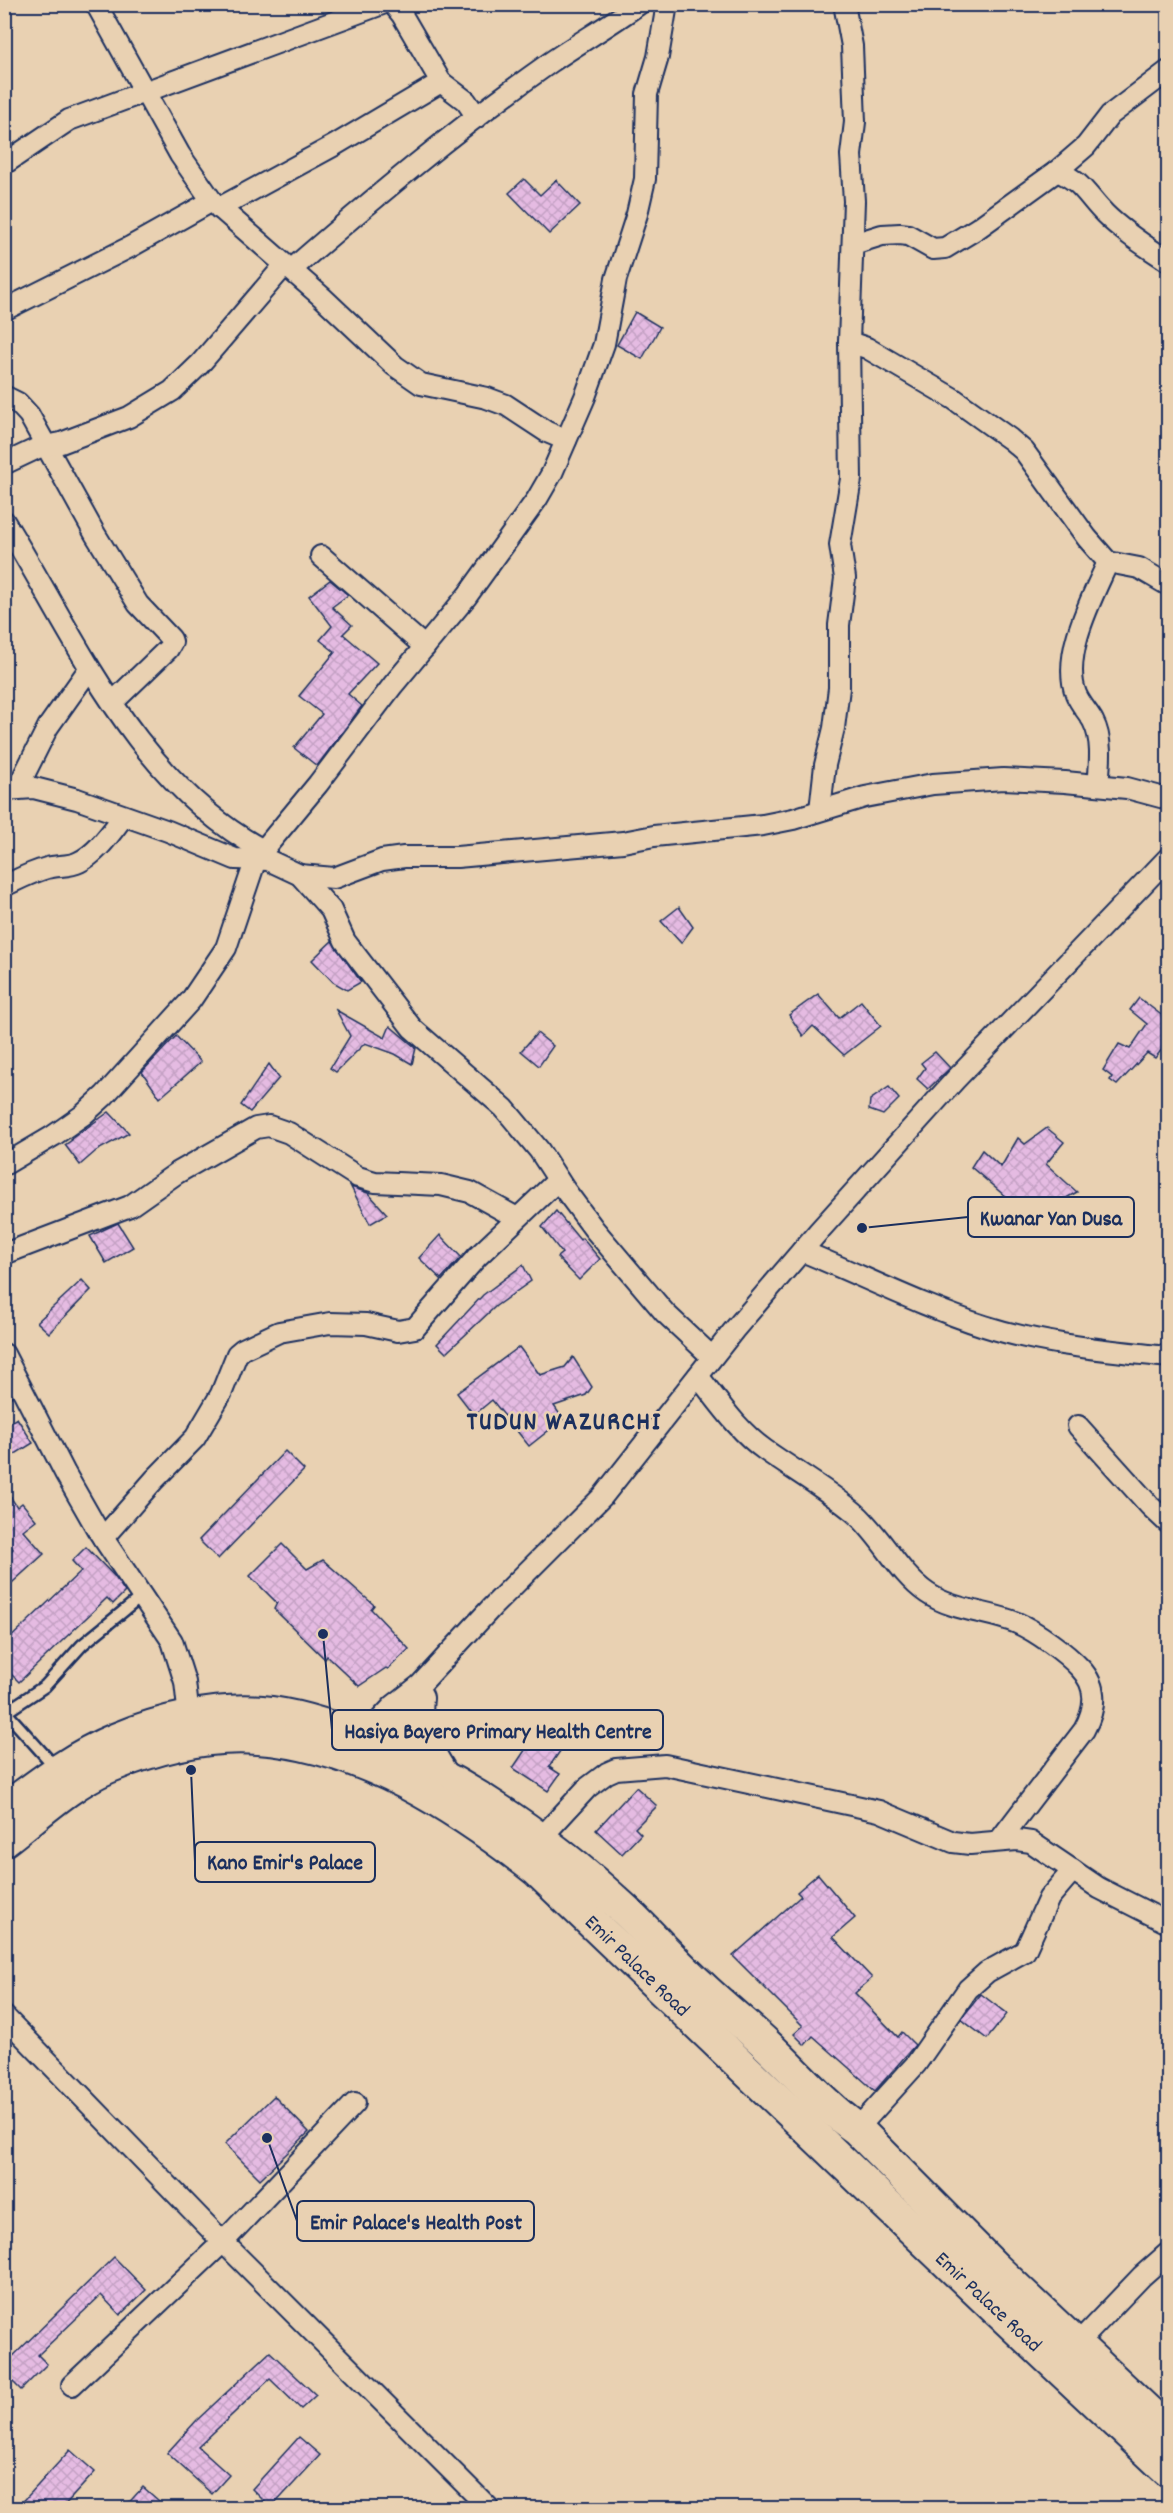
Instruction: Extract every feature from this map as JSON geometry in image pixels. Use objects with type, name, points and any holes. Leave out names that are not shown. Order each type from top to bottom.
[{"type":"main road","points":[[418,1691],[416,1715],[419,1734],[424,1748],[444,1777]]},
{"type":"main road","name":"Emir Palace Road","points":[[4,1810],[57,1770],[117,1738],[157,1725],[189,1718],[260,1712],[293,1717],[327,1726],[363,1752]]},
{"type":"main road","name":"Emir Palace Road","points":[[4,1840],[74,1787],[106,1768],[186,1743],[258,1738],[363,1752],[392,1763],[444,1777],[495,1807],[540,1839],[626,1911],[701,1987],[768,2046],[838,2115],[857,2129],[925,2199],[1168,2431]]},
{"type":"main road","name":"Emir Palace Road","points":[[392,1763],[537,1870],[1168,2470]]},
{"type":"street","points":[[96,4],[176,147],[216,204],[394,366],[421,384],[487,398],[506,405],[521,416],[566,440]]},
{"type":"street","points":[[4,164],[69,120],[382,4]]},
{"type":"street","points":[[393,4],[402,15],[441,82],[466,101],[477,117]]},
{"type":"street","points":[[4,464],[129,417],[172,391],[200,364],[288,268],[477,117],[551,62],[639,4]]},
{"type":"street","points":[[4,1165],[83,1115],[104,1096],[190,1000],[226,948],[259,854],[318,784],[393,685],[467,596],[537,499],[552,473],[585,398],[604,344],[616,279],[637,214],[645,179],[647,94],[658,57],[667,4]]},
{"type":"street","points":[[820,810],[825,765],[834,728],[839,688],[839,625],[845,578],[840,545],[851,479],[849,342],[854,201],[851,155],[855,122],[852,46],[844,4]]},
{"type":"street","points":[[852,244],[882,235],[900,234],[908,235],[933,249],[945,248],[978,228],[1057,171],[1086,146],[1110,115],[1168,71]]},
{"type":"street","points":[[4,310],[335,145],[441,82]]},
{"type":"street","points":[[1057,171],[1077,181],[1105,214],[1168,261]]},
{"type":"street","points":[[849,342],[867,348],[954,399],[1010,439],[1024,451],[1087,538],[1108,562],[1139,568],[1168,585]]},
{"type":"street","points":[[4,396],[18,403],[29,415],[95,534],[138,604],[169,635],[172,642],[113,702]]},
{"type":"street","points":[[4,521],[45,587],[89,669],[150,754],[178,788],[259,854],[300,875],[331,910],[345,941],[412,1029],[504,1108],[539,1150],[594,1229],[665,1313],[712,1357]]},
{"type":"street","points":[[321,556],[425,647]]},
{"type":"street","points":[[1098,785],[1100,752],[1098,733],[1094,721],[1076,693],[1072,661],[1088,607],[1108,562]]},
{"type":"street","points":[[11,789],[48,727],[89,669]]},
{"type":"street","points":[[300,875],[334,878],[382,860],[404,857],[457,857],[623,842],[654,836],[763,825],[865,796],[933,784],[1002,779],[1098,785],[1127,788],[1168,799]]},
{"type":"street","points":[[11,789],[34,788],[53,793],[124,816],[235,860],[259,854]]},
{"type":"street","points":[[4,886],[27,874],[80,862],[103,843],[124,816]]},
{"type":"street","points":[[363,1752],[393,1706],[418,1691],[492,1607],[603,1496],[772,1283],[955,1080],[1168,858]]},
{"type":"street","points":[[4,1254],[130,1206],[207,1154],[262,1126],[278,1128],[358,1177],[375,1182],[441,1185],[470,1192],[517,1218]]},
{"type":"street","points":[[103,1539],[154,1480],[195,1438],[221,1394],[237,1354],[243,1349],[279,1332],[330,1323],[366,1324],[398,1331],[415,1328],[477,1257],[558,1180]]},
{"type":"street","points":[[802,1251],[900,1294],[984,1326],[1063,1344],[1168,1357]]},
{"type":"street","points":[[4,1354],[12,1389],[103,1539],[172,1641],[185,1682],[189,1718]]},
{"type":"street","points":[[698,1376],[742,1429],[764,1449],[798,1470],[855,1514],[914,1583],[928,1594],[942,1601],[1017,1623],[1047,1642],[1078,1666],[1086,1676],[1094,1695],[1092,1717],[999,1841]]},
{"type":"street","points":[[1078,1426],[1168,1523]]},
{"type":"street","points":[[392,1763],[418,1691]]},
{"type":"street","points":[[540,1839],[587,1788],[607,1773],[616,1769],[665,1765],[879,1811],[953,1842],[970,1844],[999,1841],[1031,1842],[1099,1888],[1168,1923]]},
{"type":"street","points":[[857,2129],[916,2064],[968,1989],[987,1972],[1025,1951],[1049,1898],[1073,1870]]},
{"type":"street","points":[[4,2016],[223,2242],[489,2508]]},
{"type":"street","points":[[72,2385],[223,2242],[355,2103]]},
{"type":"street","points":[[1076,2345],[1149,2268],[1168,2253]]},
{"type":"lane","points":[[57,1770],[5,1711],[45,1686],[82,1645],[142,1596]]},
{"type":"building","points":[[524,179],[540,195],[556,180],[580,205],[549,234],[509,193]]},
{"type":"building","points":[[635,312],[660,327],[642,359],[617,345]]},
{"type":"building","points":[[330,580],[348,595],[332,607],[352,625],[343,634],[377,663],[348,694],[362,706],[317,766],[294,748],[322,714],[299,696],[335,652],[320,640],[332,626],[309,596]]},
{"type":"building","points":[[679,907],[693,927],[681,943],[661,921]]},
{"type":"building","points":[[332,941],[361,982],[347,990],[333,982],[312,960]]},
{"type":"building","points":[[818,994],[839,1018],[861,1001],[881,1026],[844,1055],[813,1026],[803,1036],[789,1015]]},
{"type":"building","points":[[1139,998],[1168,1020],[1168,1042],[1155,1058],[1147,1053],[1117,1085],[1110,1080],[1112,1077],[1103,1070],[1119,1044],[1130,1049],[1147,1024],[1130,1010]]},
{"type":"building","points":[[336,1010],[385,1038],[390,1026],[416,1048],[412,1064],[395,1054],[365,1043],[336,1072],[330,1068],[350,1036]]},
{"type":"building","points":[[537,1033],[553,1046],[539,1066],[521,1051]]},
{"type":"building","points":[[176,1036],[201,1062],[160,1098],[142,1072]]},
{"type":"building","points":[[935,1052],[950,1068],[928,1089],[917,1079],[925,1068],[921,1063]]},
{"type":"building","points":[[269,1064],[279,1078],[250,1112],[241,1105]]},
{"type":"building","points":[[889,1087],[899,1099],[883,1115],[869,1110],[870,1100]]},
{"type":"building","points":[[109,1112],[129,1133],[96,1151],[80,1165],[65,1145]]},
{"type":"building","points":[[1047,1128],[1064,1142],[1046,1164],[1077,1192],[1032,1217],[1024,1202],[1019,1208],[971,1167],[982,1150],[1001,1167],[1018,1138],[1025,1144]]},
{"type":"building","points":[[351,1187],[368,1193],[387,1214],[370,1224]]},
{"type":"building","points":[[556,1211],[580,1240],[582,1238],[600,1259],[579,1280],[557,1257],[562,1253],[542,1227]]},
{"type":"building","points":[[118,1223],[133,1247],[106,1263],[90,1236]]},
{"type":"building","points":[[440,1235],[461,1257],[441,1279],[419,1258]]},
{"type":"building","points":[[523,1265],[531,1281],[496,1306],[446,1353],[437,1344],[483,1295]]},
{"type":"building","points":[[82,1280],[91,1290],[49,1333],[37,1322]]},
{"type":"building","points":[[519,1347],[540,1375],[565,1367],[573,1357],[592,1387],[586,1395],[554,1406],[563,1419],[529,1446],[492,1400],[474,1415],[457,1393]]},
{"type":"building","points":[[17,1418],[33,1443],[4,1461],[4,1426]]},
{"type":"building","points":[[285,1451],[304,1470],[218,1559],[199,1540]]},
{"type":"building","points":[[4,1487],[17,1507],[22,1503],[36,1520],[23,1530],[44,1554],[4,1590],[4,1557],[13,1549],[8,1543],[4,1545]]},
{"type":"building","points":[[282,1544],[307,1569],[323,1560],[374,1605],[371,1609],[409,1649],[388,1669],[386,1668],[359,1686],[327,1656],[325,1659],[274,1609],[277,1603],[250,1576]]},
{"type":"building","points":[[86,1547],[115,1577],[125,1592],[113,1604],[107,1598],[19,1682],[4,1667],[4,1644],[81,1571],[72,1561]]},
{"type":"building","points":[[542,1725],[567,1741],[549,1767],[560,1774],[548,1791],[513,1768]]},
{"type":"building","points":[[636,1787],[657,1806],[635,1828],[641,1834],[622,1854],[596,1830]]},
{"type":"building","points":[[818,1874],[855,1918],[833,1937],[872,1978],[855,1993],[898,2037],[902,2032],[915,2045],[875,2091],[813,2036],[805,2045],[794,2034],[803,2026],[733,1956],[801,1896],[797,1892]]},
{"type":"building","points":[[981,1994],[1007,2014],[987,2039],[961,2019]]},
{"type":"building","points":[[274,2096],[309,2132],[260,2179],[225,2144]]},
{"type":"building","points":[[114,2257],[146,2290],[120,2315],[101,2295],[38,2355],[47,2364],[21,2390],[4,2373],[4,2365]]},
{"type":"building","points":[[270,2352],[316,2395],[301,2409],[270,2379],[198,2447],[229,2475],[212,2494],[167,2453],[197,2420]]},
{"type":"building","points":[[299,2437],[320,2455],[271,2508],[252,2489]]},
{"type":"building","points":[[70,2450],[95,2472],[62,2508],[17,2508]]},
{"type":"building","points":[[143,2487],[167,2508],[124,2508]]},
{"type":"place","name":"Kwanar Yan Dusa","points":[[862,1228]]},
{"type":"place","name":"Hasiya Bayero Primary Health Centre","points":[[323,1634]]},
{"type":"place","name":"Kano Emir's Palace","points":[[191,1770]]},
{"type":"place","name":"Emir Palace's Health Post","points":[[267,2138]]},
{"type":"district","name":"TUDUN WAZURCHI","points":[[564,1420]]}]
